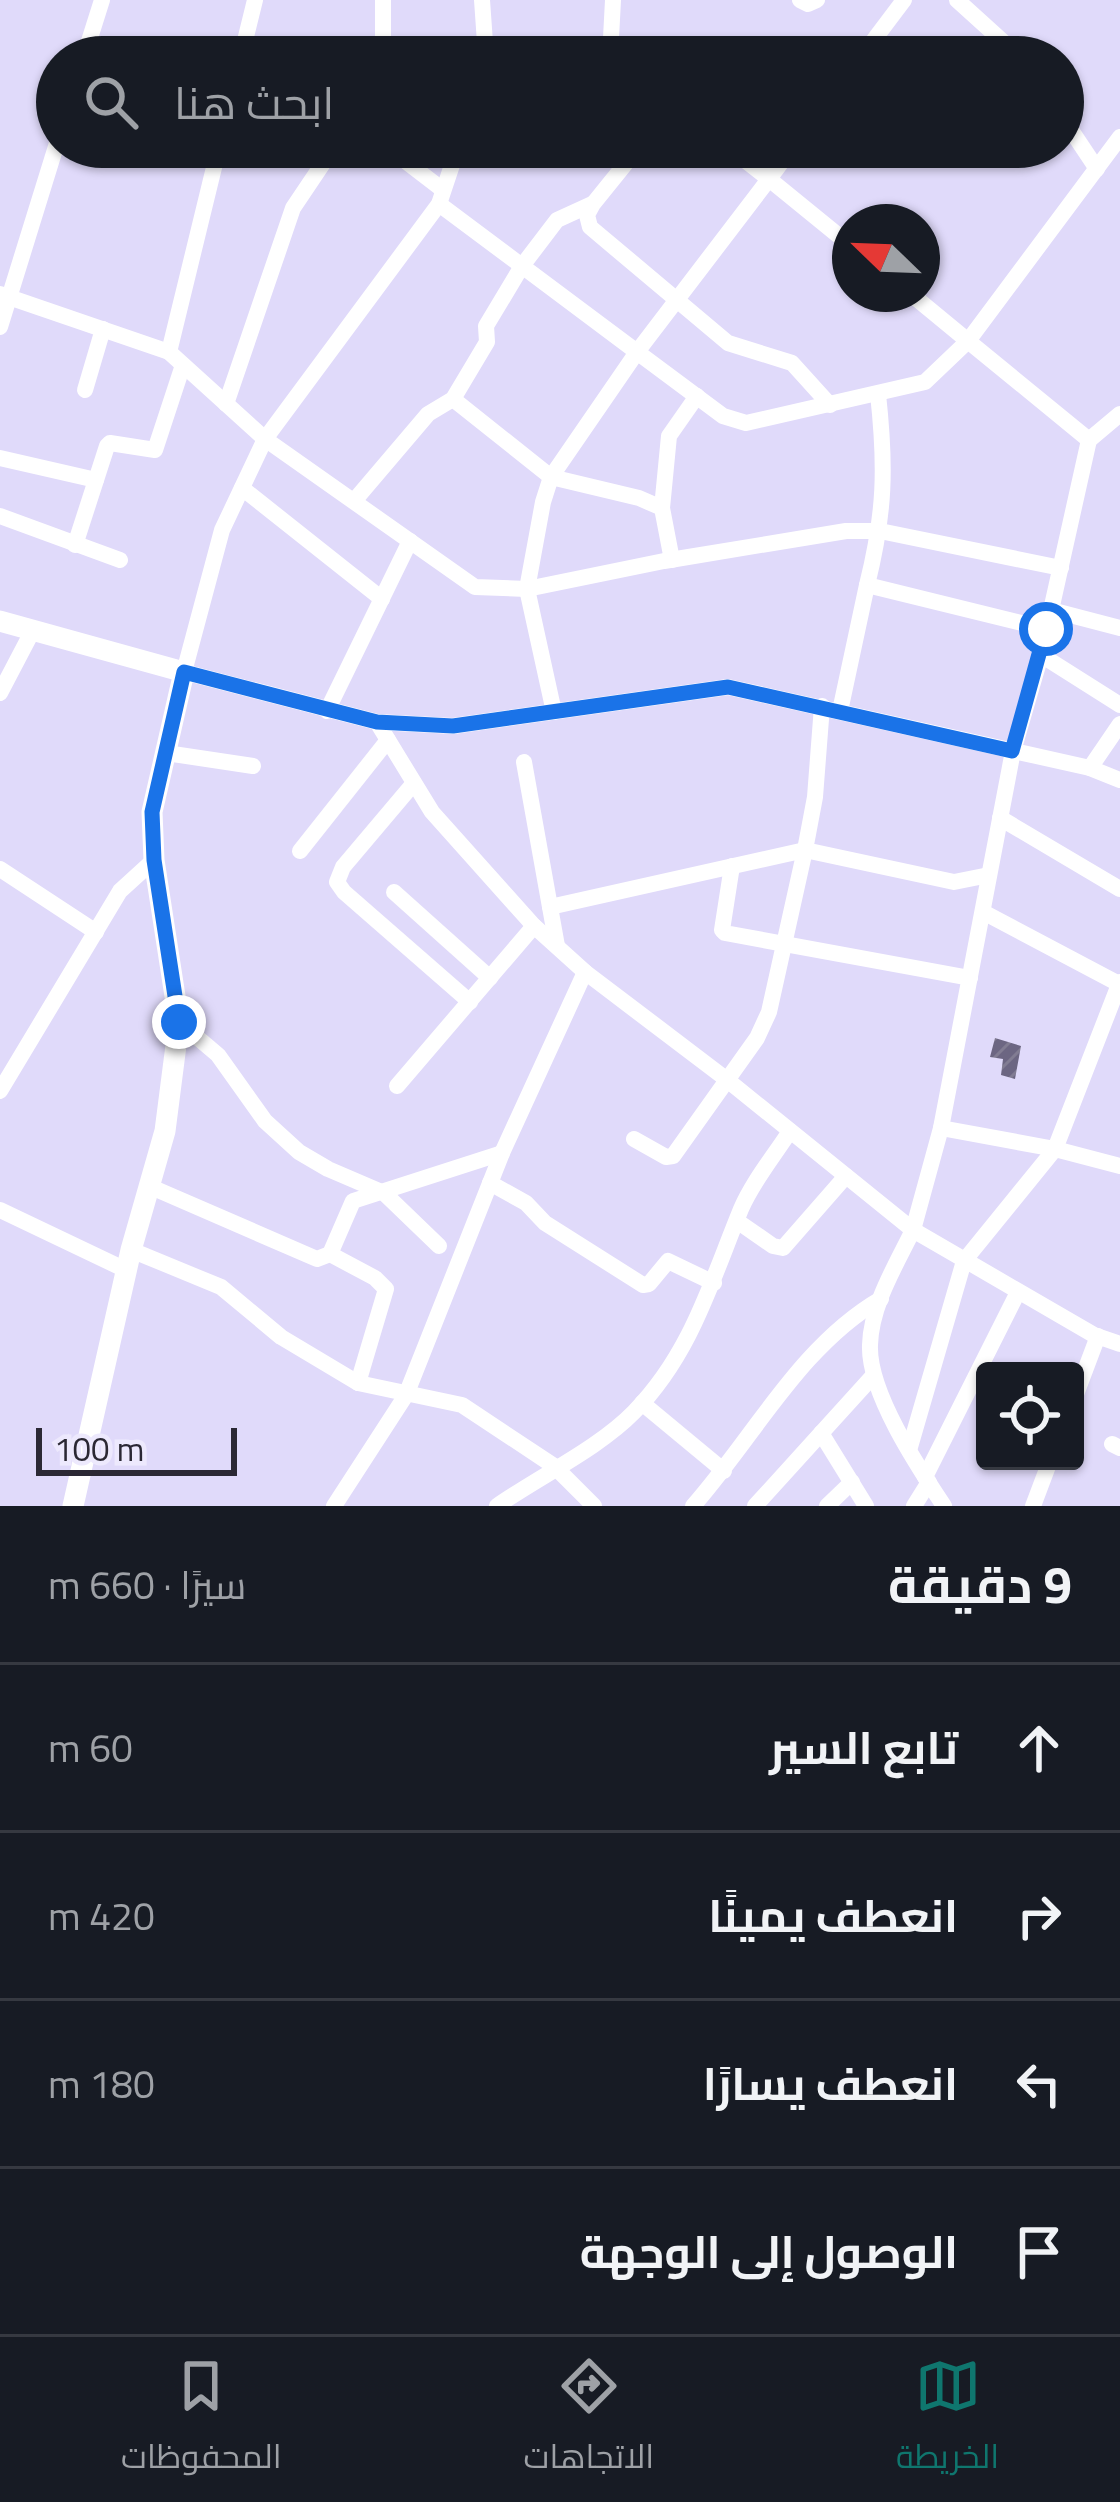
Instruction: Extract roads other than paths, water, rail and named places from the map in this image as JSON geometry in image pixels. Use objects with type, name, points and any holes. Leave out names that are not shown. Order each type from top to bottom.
[{"type":"main road","points":[[0,621],[184,672],[152,812],[154,860],[179,1022],[165,1131],[129,1260],[73,1506]]},
{"type":"street","points":[[91,36],[102,0]]},
{"type":"street","points":[[246,36],[255,0]]},
{"type":"street","points":[[383,0],[383,36]]},
{"type":"street","points":[[482,0],[485,36]]},
{"type":"street","points":[[611,36],[613,0]]},
{"type":"street","points":[[800,0],[808,4],[817,0]]},
{"type":"street","points":[[877,36],[904,0]]},
{"type":"street","points":[[956,0],[996,36]]},
{"type":"street","points":[[410,168],[522,266],[723,416],[746,423],[925,382],[968,340],[1119,141]]},
{"type":"street","points":[[1084,150],[1097,169]]},
{"type":"street","points":[[0,327],[4,295],[48,168]]},
{"type":"street","points":[[75,545],[110,443],[155,450],[215,168]]},
{"type":"street","points":[[226,404],[293,208],[320,168]]},
{"type":"street","points":[[451,168],[441,197],[266,439],[221,530],[184,672],[377,722],[453,726],[728,687],[1090,768],[1120,780]]},
{"type":"street","points":[[622,168],[587,214],[590,227],[728,343],[792,363],[830,405]]},
{"type":"street","points":[[755,168],[832,230]]},
{"type":"street","points":[[554,712],[527,589],[551,477],[637,352],[777,168]]},
{"type":"street","points":[[354,501],[428,414],[453,399],[487,342],[486,326],[557,220],[593,204]]},
{"type":"street","points":[[4,295],[176,359],[266,439],[475,586],[527,589],[845,531],[880,531],[1061,568]]},
{"type":"street","points":[[933,312],[1089,440]]},
{"type":"street","points":[[85,390],[103,329]]},
{"type":"street","points":[[634,1139],[666,1157],[674,1156],[757,1038],[769,1012],[831,709],[880,531],[886,465],[878,394]]},
{"type":"street","points":[[672,560],[662,508],[669,436],[697,396]]},
{"type":"street","points":[[453,399],[551,477],[662,508]]},
{"type":"street","points":[[944,1506],[873,1376],[870,1344],[881,1299],[913,1230],[941,1128],[1012,751],[1040,655],[1089,440],[1120,414]]},
{"type":"street","points":[[0,458],[96,480]]},
{"type":"street","points":[[242,488],[382,599]]},
{"type":"street","points":[[0,516],[120,560]]},
{"type":"street","points":[[328,711],[410,541]]},
{"type":"street","points":[[867,585],[1046,629]]},
{"type":"street","points":[[1051,610],[1120,628]]},
{"type":"street","points":[[0,693],[33,630]]},
{"type":"street","points":[[1040,655],[1120,705]]},
{"type":"street","points":[[377,722],[432,812],[534,926],[585,972],[726,1078],[913,1230],[1018,1292],[1120,1344]]},
{"type":"street","points":[[1090,768],[1120,724]]},
{"type":"street","points":[[300,851],[388,740]]},
{"type":"street","points":[[166,753],[253,766]]},
{"type":"street","points":[[524,762],[557,947]]},
{"type":"street","points":[[414,783],[343,867],[338,882],[470,1002]]},
{"type":"street","points":[[1000,818],[1120,890]]},
{"type":"street","points":[[550,907],[805,850],[954,882],[989,875]]},
{"type":"street","points":[[0,1091],[120,891],[154,860]]},
{"type":"street","points":[[732,866],[723,932],[970,978]]},
{"type":"street","points":[[0,868],[96,932]]},
{"type":"street","points":[[394,892],[490,978]]},
{"type":"street","points":[[910,1447],[964,1262],[1055,1149],[1119,991],[983,913]]},
{"type":"street","points":[[397,1086],[534,926]]},
{"type":"street","points":[[334,1506],[406,1395],[502,1153],[585,972]]},
{"type":"street","points":[[179,1022],[218,1055],[265,1121],[299,1152],[384,1192],[439,1246]]},
{"type":"street","points":[[941,1128],[1120,1166]]},
{"type":"street","points":[[497,1506],[604,1438],[665,1376],[701,1316],[746,1198],[790,1130]]},
{"type":"street","points":[[151,1186],[317,1259],[330,1254],[353,1201],[502,1153]]},
{"type":"street","points":[[737,1221],[778,1248],[788,1246],[846,1176]]},
{"type":"street","points":[[490,1184],[526,1203],[545,1223],[643,1286],[668,1261],[714,1283]]},
{"type":"street","points":[[0,1210],[129,1260],[221,1287],[281,1337],[358,1383],[462,1406],[554,1466],[594,1506]]},
{"type":"street","points":[[330,1254],[386,1289],[358,1383]]},
{"type":"street","points":[[914,1506],[1018,1292]]},
{"type":"street","points":[[693,1506],[814,1353],[848,1318],[881,1299]]},
{"type":"street","points":[[1084,1373],[1098,1336]]},
{"type":"street","points":[[755,1506],[873,1376]]},
{"type":"street","points":[[641,1403],[724,1471]]},
{"type":"street","points":[[821,1433],[866,1506]]},
{"type":"street","points":[[1033,1506],[1047,1470]]},
{"type":"street","points":[[826,1506],[852,1482]]}]
